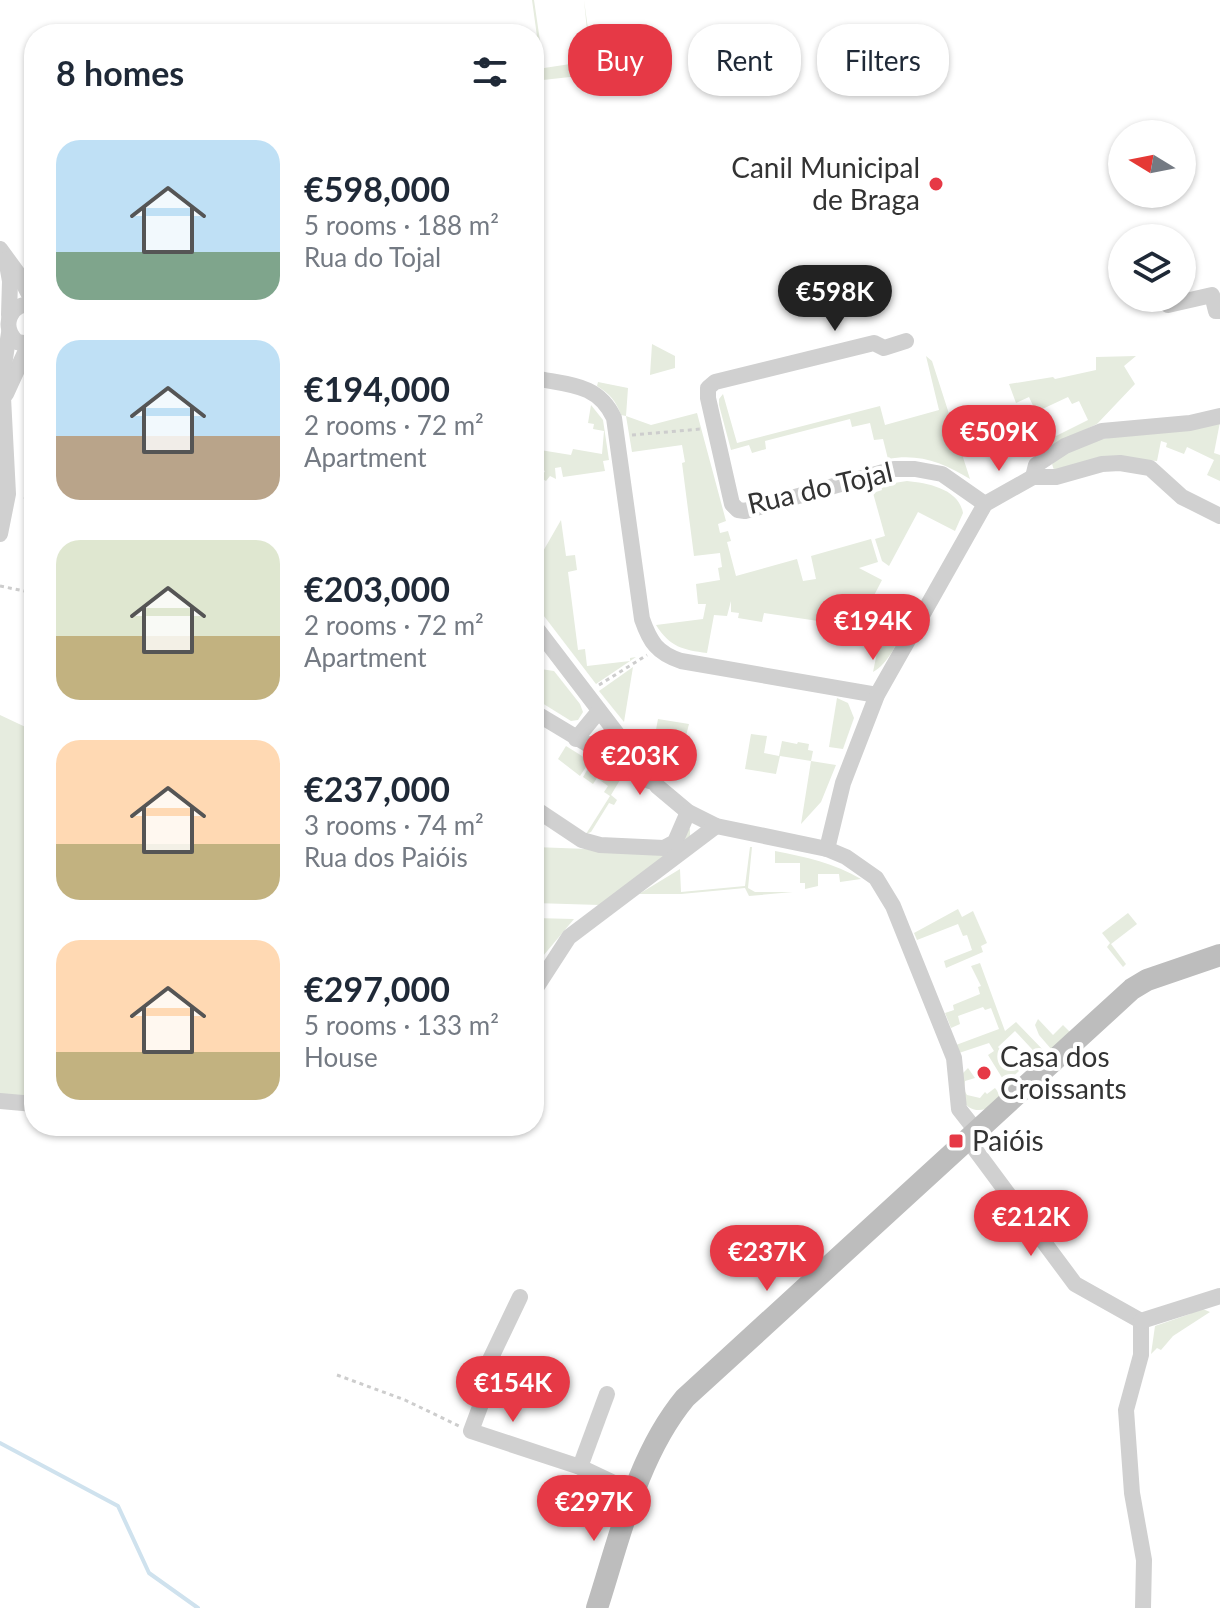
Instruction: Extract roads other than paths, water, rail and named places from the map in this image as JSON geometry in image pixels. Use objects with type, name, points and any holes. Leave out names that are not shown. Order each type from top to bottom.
[{"type":"street","points":[[3,253],[24,268]]},
{"type":"street","points":[[3,253],[24,285]]},
{"type":"street","points":[[0,534],[8,494],[2,378],[9,333],[10,281],[3,253]]},
{"type":"street","points":[[1196,299],[1212,295],[1216,311],[1220,311]]},
{"type":"street","points":[[9,315],[17,306],[24,305]]},
{"type":"street","points":[[9,333],[17,342],[24,344]]},
{"type":"street","name":"Rua do Tojal","points":[[906,341],[884,348],[874,343],[715,382],[708,388],[732,504],[738,510],[745,511],[894,469],[942,474],[985,504]]},
{"type":"street","points":[[4,400],[24,359]]},
{"type":"street","points":[[544,380],[593,392],[609,407],[614,418],[642,619],[657,649],[681,661],[877,695]]},
{"type":"street","points":[[1033,477],[1036,465],[1065,446],[1102,431],[1190,423],[1220,416]]},
{"type":"street","points":[[827,849],[843,783],[877,695],[985,504],[1033,477],[1056,477],[1102,464],[1120,463],[1150,468],[1182,497],[1220,516]]},
{"type":"street","points":[[544,638],[657,786]]},
{"type":"street","points":[[576,739],[599,711]]},
{"type":"street","points":[[544,718],[657,786],[688,812],[716,826],[827,849],[846,857],[876,878],[893,906],[954,1058],[959,1109],[973,1136],[1075,1284],[1141,1321],[1220,1296]]},
{"type":"street","points":[[544,815],[582,840],[600,845],[670,847],[688,812]]},
{"type":"street","points":[[544,976],[569,937],[716,826]]},
{"type":"street","points":[[597,1608],[652,1446],[685,1398],[1132,989],[1147,980],[1220,955]]},
{"type":"street","points":[[0,1101],[24,1103]]},
{"type":"street","points":[[520,1297],[487,1366],[490,1380],[471,1431],[580,1467],[635,1493]]},
{"type":"street","points":[[1141,1321],[1141,1355],[1126,1410],[1132,1493],[1144,1560],[1143,1608]]},
{"type":"street","points":[[580,1467],[607,1394]]},
{"type":"waterway","points":[[0,1443],[118,1506],[149,1573],[198,1608]]},
{"type":"place","name":"Canil Municipal de Braga","points":[[936,184]]},
{"type":"place","name":"Casa dos Croissants","points":[[984,1073]]},
{"type":"place","name":"Paióis","points":[[956,1141]]}]
